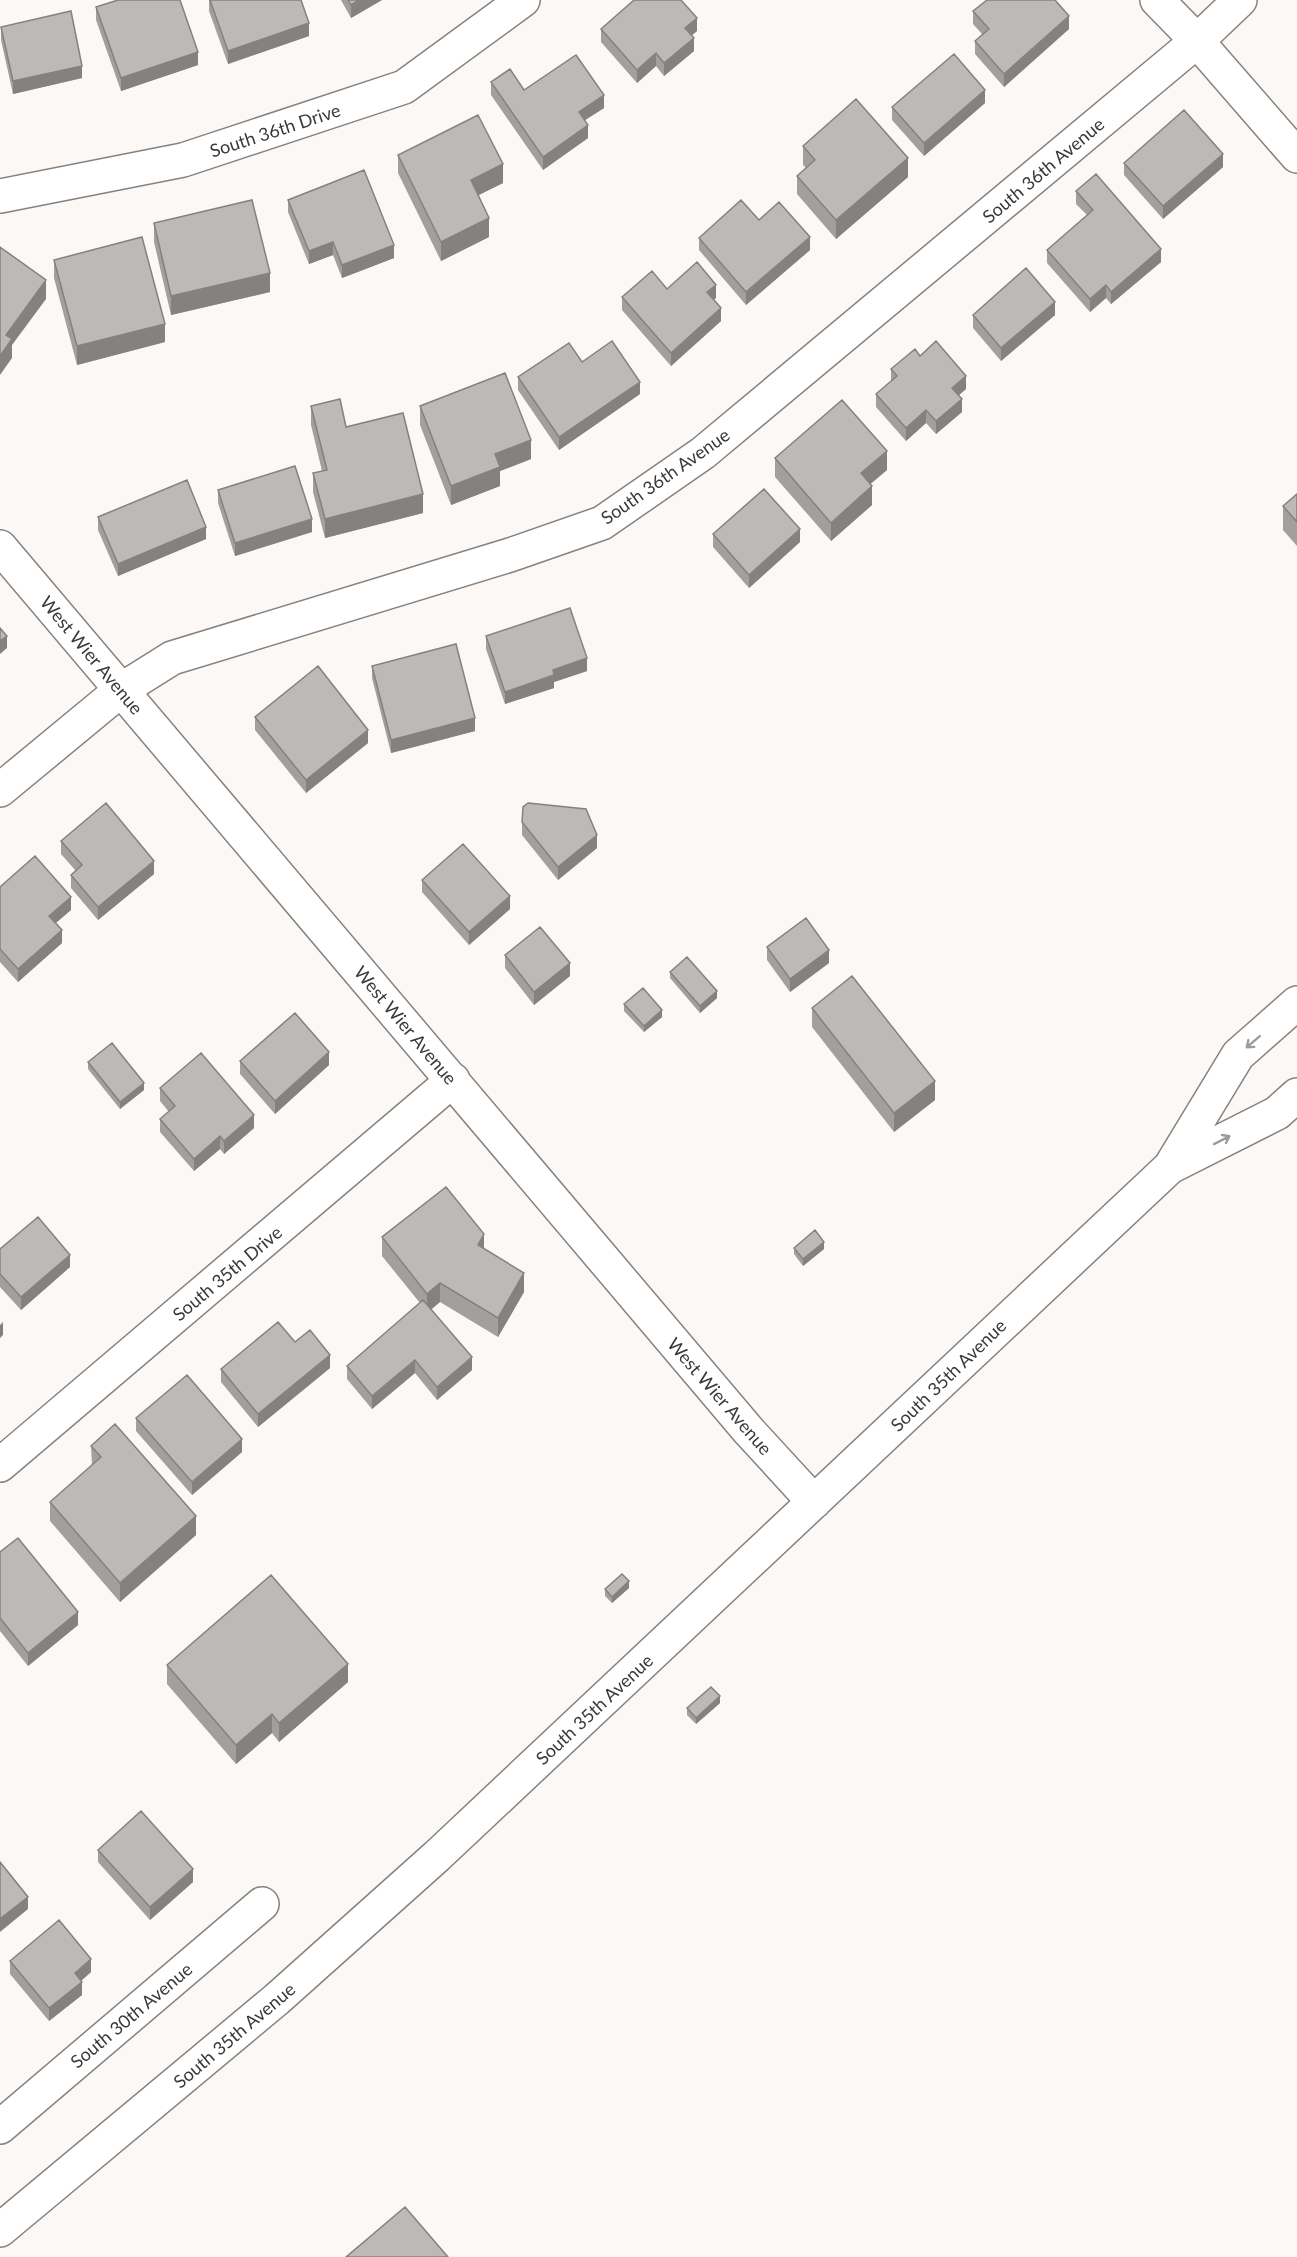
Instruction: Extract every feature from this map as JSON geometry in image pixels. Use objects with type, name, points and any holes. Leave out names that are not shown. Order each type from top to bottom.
[{"type":"street","name":"South 36th Drive","points":[[0,196],[183,160],[404,87],[524,0]]},
{"type":"street","points":[[1157,0],[1197,41],[1297,156]]},
{"type":"street","name":"South 36th Avenue","points":[[0,790],[121,690],[172,658],[510,555],[602,523],[703,453],[1197,41],[1240,0]]},
{"type":"street","name":"West Wier Avenue","points":[[0,547],[748,1430],[814,1502]]},
{"type":"street","name":"South 35th Avenue","points":[[0,2230],[318,1963],[453,1840],[1170,1167],[1238,1055],[1297,1003]]},
{"type":"street","name":"South 35th Drive","points":[[0,1465],[453,1080]]},
{"type":"street","name":"South 35th Avenue","points":[[1170,1167],[1277,1113],[1297,1095]]},
{"type":"street","name":"South 30th Avenue","points":[[0,2127],[262,1904]]},
{"type":"building","points":[[118,0],[180,0],[198,52],[121,78],[96,7]]},
{"type":"building","points":[[210,0],[301,0],[309,23],[228,51]]},
{"type":"building","points":[[348,0],[359,0],[351,5]]},
{"type":"building","points":[[634,0],[681,0],[697,18],[685,28],[694,38],[664,63],[656,53],[637,70],[601,29]]},
{"type":"building","points":[[987,0],[1055,0],[1069,16],[1004,74],[975,41],[989,29],[973,11]]},
{"type":"building","points":[[71,11],[82,66],[13,81],[1,27]]},
{"type":"building","points":[[954,54],[985,90],[924,143],[892,107]]},
{"type":"building","points":[[576,55],[604,95],[579,112],[588,125],[543,157],[491,82],[510,69],[524,90]]},
{"type":"building","points":[[856,99],[908,158],[836,220],[797,176],[815,160],[803,146]]},
{"type":"building","points":[[1184,110],[1223,154],[1163,206],[1124,163]]},
{"type":"building","points":[[478,115],[503,164],[471,180],[489,218],[441,242],[398,155]]},
{"type":"building","points":[[364,170],[394,245],[342,265],[333,242],[309,251],[288,200]]},
{"type":"building","points":[[1096,174],[1161,249],[1111,292],[1106,285],[1090,299],[1047,250],[1093,210],[1076,191]]},
{"type":"building","points":[[252,200],[270,273],[171,296],[154,223]]},
{"type":"building","points":[[741,200],[759,220],[779,202],[810,237],[746,292],[699,238]]},
{"type":"building","points":[[142,237],[165,324],[77,346],[54,260]]},
{"type":"building","points":[[0,247],[46,280],[6,335],[12,339],[0,356]]},
{"type":"building","points":[[697,262],[716,285],[707,292],[721,308],[671,353],[622,297],[652,271],[667,289]]},
{"type":"building","points":[[1026,268],[1055,302],[1001,348],[973,315]]},
{"type":"building","points":[[612,341],[640,382],[559,437],[518,377],[569,343],[582,362]]},
{"type":"building","points":[[936,341],[966,376],[952,388],[962,399],[936,421],[926,410],[906,428],[876,394],[897,376],[891,369],[915,349],[920,356]]},
{"type":"building","points":[[505,373],[531,440],[495,454],[500,467],[451,486],[420,406]]},
{"type":"building","points":[[340,399],[346,427],[403,413],[423,494],[325,519],[313,473],[327,470],[311,406]]},
{"type":"building","points":[[842,400],[887,451],[861,473],[872,486],[831,523],[775,458]]},
{"type":"building","points":[[295,466],[312,519],[235,543],[218,490]]},
{"type":"building","points":[[187,480],[206,527],[118,564],[98,517]]},
{"type":"building","points":[[764,489],[800,529],[749,575],[713,534]]},
{"type":"building","points":[[1297,494],[1297,522],[1283,506]]},
{"type":"building","points":[[570,608],[587,658],[553,670],[554,675],[505,692],[486,636]]},
{"type":"building","points":[[0,628],[7,636],[0,641]]},
{"type":"building","points":[[456,644],[475,718],[391,740],[372,666]]},
{"type":"building","points":[[318,666],[368,730],[306,780],[255,717]]},
{"type":"building","points":[[106,803],[154,861],[98,907],[71,875],[82,865],[61,841]]},
{"type":"building","points":[[528,803],[586,809],[597,835],[558,867],[522,822],[523,807]]},
{"type":"building","points":[[463,844],[510,896],[469,932],[422,880]]},
{"type":"building","points":[[35,856],[71,897],[49,916],[62,930],[18,969],[0,949],[0,887]]},
{"type":"building","points":[[806,918],[829,950],[790,979],[767,947]]},
{"type":"building","points":[[540,927],[570,963],[534,992],[505,955]]},
{"type":"building","points":[[687,957],[717,991],[700,1006],[670,972]]},
{"type":"building","points":[[852,976],[935,1081],[894,1113],[812,1008]]},
{"type":"building","points":[[643,988],[662,1010],[644,1026],[624,1004]]},
{"type":"building","points":[[295,1013],[329,1052],[275,1101],[240,1061]]},
{"type":"building","points":[[112,1043],[144,1083],[120,1102],[88,1062]]},
{"type":"building","points":[[201,1053],[254,1115],[224,1141],[220,1136],[194,1159],[160,1119],[175,1106],[160,1088]]},
{"type":"building","points":[[446,1187],[484,1234],[478,1245],[524,1273],[498,1318],[440,1283],[427,1294],[382,1237]]},
{"type":"building","points":[[38,1217],[70,1255],[21,1297],[0,1274],[0,1249]]},
{"type":"building","points":[[815,1230],[824,1242],[803,1259],[794,1248]]},
{"type":"building","points":[[423,1300],[472,1357],[437,1387],[415,1360],[372,1396],[347,1366]]},
{"type":"building","points":[[278,1322],[295,1342],[310,1330],[330,1355],[258,1414],[221,1369]]},
{"type":"building","points":[[187,1375],[242,1439],[192,1482],[136,1418]]},
{"type":"building","points":[[115,1424],[196,1516],[120,1583],[50,1502],[101,1457],[91,1446]]},
{"type":"building","points":[[18,1538],[78,1612],[28,1653],[0,1618],[0,1552]]},
{"type":"building","points":[[622,1574],[629,1581],[612,1597],[605,1589]]},
{"type":"building","points":[[271,1575],[348,1664],[279,1723],[272,1714],[236,1745],[167,1665]]},
{"type":"building","points":[[711,1687],[720,1696],[696,1718],[687,1708]]},
{"type":"building","points":[[141,1811],[193,1869],[150,1907],[98,1850]]},
{"type":"building","points":[[0,1862],[28,1897],[0,1919]]},
{"type":"building","points":[[59,1920],[91,1959],[75,1973],[82,1982],[49,2008],[10,1961]]},
{"type":"building","points":[[405,2207],[448,2257],[346,2257]]}]
